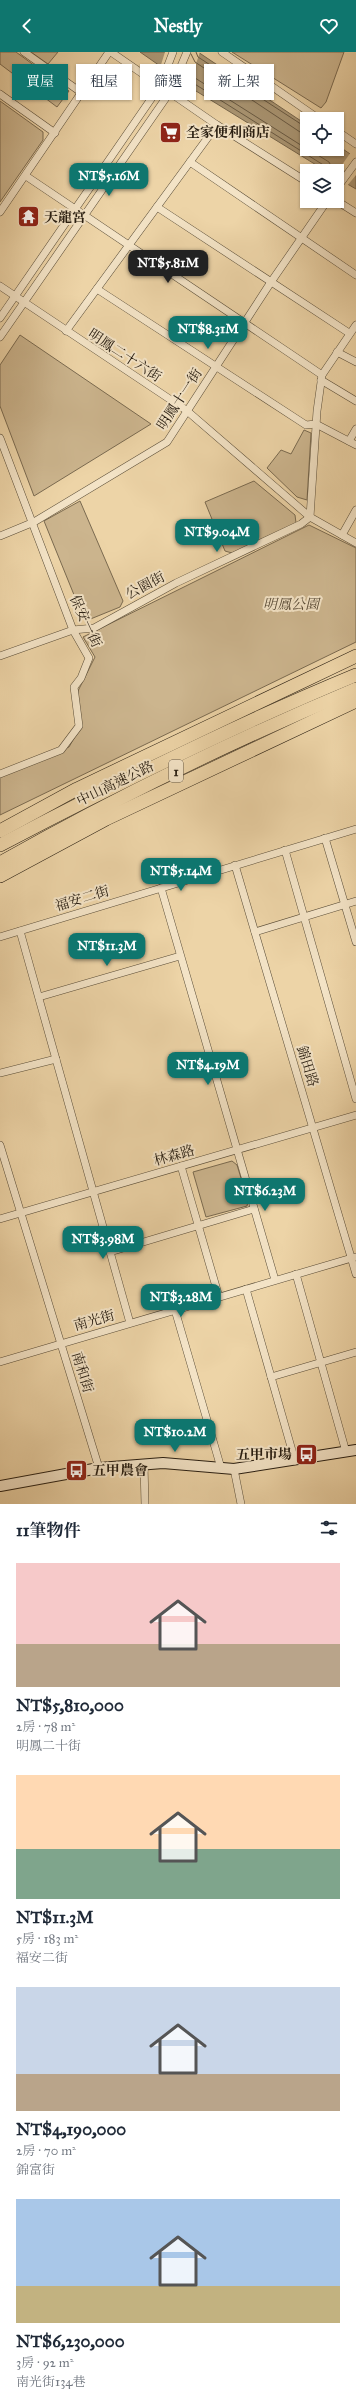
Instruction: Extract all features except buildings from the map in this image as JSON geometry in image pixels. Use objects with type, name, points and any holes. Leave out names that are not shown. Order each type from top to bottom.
[{"type":"highway","points":[[0,832],[77,789],[356,656]]},
{"type":"highway","points":[[272,696],[325,677],[356,663]]},
{"type":"highway","name":"中山高速公路","points":[[0,845],[85,800],[305,696],[356,675]]},
{"type":"highway","name":"中山高速公路","points":[[0,863],[94,810],[309,708],[356,689]]},
{"type":"highway","points":[[0,877],[106,819],[356,701]]},
{"type":"main road","points":[[0,1486],[99,1468],[144,1464],[234,1469],[295,1461],[351,1451]]},
{"type":"street","points":[[24,52],[76,89]]},
{"type":"street","points":[[102,64],[110,52],[140,72]]},
{"type":"street","points":[[169,64],[173,52]]},
{"type":"street","points":[[183,64],[187,52]]},
{"type":"street","points":[[222,52],[309,112]]},
{"type":"street","points":[[0,94],[55,133]]},
{"type":"street","points":[[0,212],[77,100]]},
{"type":"street","points":[[0,318],[150,100]]},
{"type":"street","points":[[0,337],[164,100]]},
{"type":"street","points":[[181,100],[217,125],[300,178]]},
{"type":"street","points":[[66,331],[217,125]]},
{"type":"street","points":[[344,136],[356,144]]},
{"type":"street","points":[[190,162],[356,275]]},
{"type":"street","points":[[344,179],[356,162]]},
{"type":"street","points":[[26,176],[244,323],[356,401]]},
{"type":"street","points":[[344,205],[356,213]]},
{"type":"street","points":[[157,207],[349,333]]},
{"type":"street","name":"明鳳十一街","points":[[0,536],[34,522],[167,442],[186,410],[322,208]]},
{"type":"street","name":"明鳳二十六街","points":[[0,286],[186,410],[310,517]]},
{"type":"street","points":[[97,289],[306,425],[316,424],[353,443],[356,429]]},
{"type":"street","points":[[356,325],[349,333],[321,378],[316,424],[310,517],[356,543]]},
{"type":"street","points":[[338,352],[356,362]]},
{"type":"street","name":"保安一街","points":[[0,438],[34,522],[73,630],[89,658],[81,678],[74,687],[79,726],[61,750],[0,774]]},
{"type":"street","points":[[342,535],[356,510]]},
{"type":"street","name":"公園街","points":[[0,656],[73,630],[94,628],[176,583],[301,524],[310,517]]},
{"type":"street","name":"福安二街","points":[[0,937],[356,829]]},
{"type":"street","points":[[325,838],[356,942]]},
{"type":"street","points":[[285,850],[356,1100]]},
{"type":"street","name":"錦田路","points":[[236,866],[313,1127],[354,1257],[356,1274]]},
{"type":"street","points":[[161,888],[275,1280]]},
{"type":"street","points":[[255,932],[303,916],[356,901]]},
{"type":"street","points":[[20,931],[130,1323]]},
{"type":"street","points":[[39,997],[180,956]]},
{"type":"street","points":[[0,1073],[56,1056]]},
{"type":"street","name":"林森路","points":[[0,1219],[356,1115]]},
{"type":"street","name":"南和街","points":[[0,1145],[99,1468]]},
{"type":"street","points":[[182,1166],[219,1297]]},
{"type":"street","points":[[110,1252],[254,1209]]},
{"type":"street","name":"南光街","points":[[0,1362],[354,1257]]},
{"type":"street","points":[[296,1274],[321,1363],[351,1451]]},
{"type":"street","points":[[246,1289],[295,1461]]},
{"type":"street","points":[[175,1310],[221,1468]]},
{"type":"street","points":[[272,1377],[356,1352]]},
{"type":"street","points":[[144,1464],[145,1504]]},
{"type":"street","points":[[234,1469],[240,1504]]},
{"type":"green space","points":[[0,52],[16,52],[32,64],[12,64],[12,73],[0,64]]},
{"type":"green space","points":[[31,52],[58,52],[48,64]]},
{"type":"green space","points":[[232,52],[344,52],[326,102],[321,108],[274,78],[274,64],[251,64]]},
{"type":"green space","points":[[48,100],[62,100],[57,107]]},
{"type":"green space","points":[[0,101],[43,132],[43,140],[0,202]]},
{"type":"green space","points":[[20,335],[151,424],[34,496],[0,406],[0,365]]},
{"type":"green space","points":[[304,430],[311,433],[307,500],[297,497],[267,468],[281,450],[291,454]]},
{"type":"green space","points":[[254,481],[295,515],[296,523],[232,553],[225,551],[205,502]]},
{"type":"green space","points":[[80,501],[123,601],[120,607],[88,620],[83,617],[44,521]]},
{"type":"green space","name":"明鳳公園","points":[[309,525],[356,548],[356,642],[0,815],[0,776],[69,747],[81,726],[78,691],[95,657],[83,637]]},
{"type":"green space","points":[[232,1161],[237,1165],[248,1201],[247,1206],[206,1217],[193,1172]]},
{"type":"water","points":[[140,52],[198,52],[216,64],[204,64],[204,96],[196,91],[196,64],[157,64]]},
{"type":"water","points":[[211,100],[270,100],[300,120],[300,155]]},
{"type":"water","points":[[344,150],[356,158],[356,189],[344,182],[344,164],[315,164],[302,156],[344,156]]},
{"type":"pier","points":[[165,52],[200,52],[196,64],[161,64]]},
{"type":"pier","points":[[351,152],[356,155],[356,175],[347,186],[344,184],[344,164],[343,164]]},
{"type":"place","name":"全家便利商店","points":[[171,132]]},
{"type":"place","name":"天龍宮","points":[[29,217]]},
{"type":"place","name":"五甲市場","points":[[307,1454]]},
{"type":"place","name":"五甲農會","points":[[76,1470]]}]
